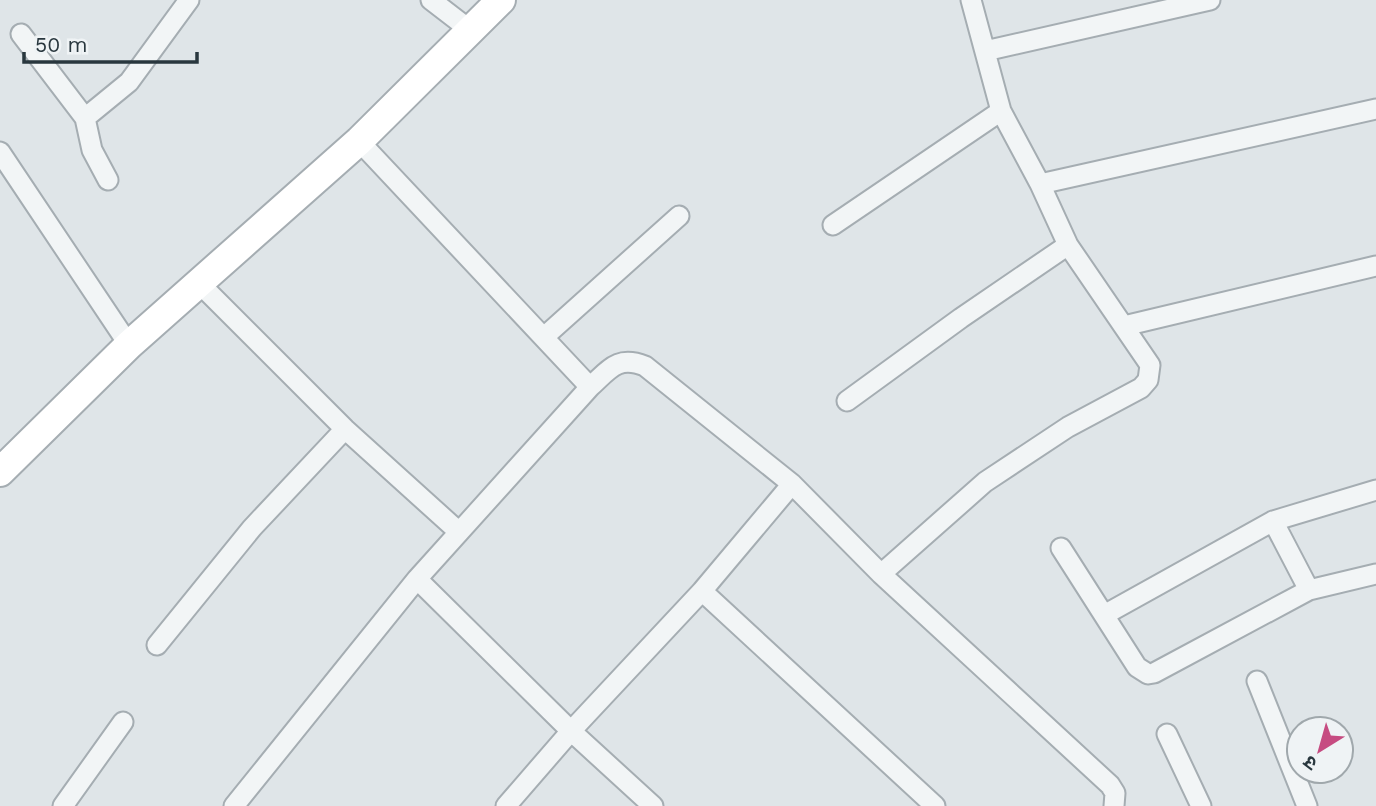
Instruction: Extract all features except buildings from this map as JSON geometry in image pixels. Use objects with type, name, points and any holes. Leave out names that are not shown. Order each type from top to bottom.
[{"type":"street","points":[[85,118],[130,82],[189,0]]},
{"type":"street","points":[[431,0],[470,30]]},
{"type":"street","points":[[0,472],[129,345],[359,141],[501,0]]},
{"type":"street","points":[[881,573],[985,482],[1068,428],[1141,388],[1147,380],[1150,365],[1068,245],[1040,184],[1001,111],[971,0]]},
{"type":"street","points":[[985,51],[1210,0]]},
{"type":"street","points":[[21,34],[85,118],[92,150],[108,180]]},
{"type":"street","points":[[1040,184],[1376,109]]},
{"type":"street","points":[[833,225],[1001,111]]},
{"type":"street","points":[[359,141],[590,387]]},
{"type":"street","points":[[4,165],[129,345]]},
{"type":"street","points":[[544,337],[679,216]]},
{"type":"street","points":[[847,401],[1068,245]]},
{"type":"street","points":[[1124,326],[1376,266]]},
{"type":"street","points":[[199,283],[345,429],[459,532]]},
{"type":"street","points":[[234,806],[417,579],[590,387],[616,364],[624,361],[645,366],[792,484],[881,573],[1110,785],[1115,793],[1114,806]]},
{"type":"street","points":[[157,645],[252,528],[345,429]]},
{"type":"street","points":[[506,806],[702,591],[792,484]]},
{"type":"street","points":[[1104,615],[1273,521],[1376,490]]},
{"type":"street","points":[[1273,521],[1309,590]]},
{"type":"street","points":[[1061,548],[1137,667],[1148,674],[1309,590],[1376,574]]},
{"type":"street","points":[[417,579],[571,732],[653,806]]},
{"type":"street","points":[[702,591],[935,806]]},
{"type":"street","points":[[1258,681],[1307,806]]},
{"type":"street","points":[[63,806],[123,722]]},
{"type":"street","points":[[1167,734],[1200,806]]}]
